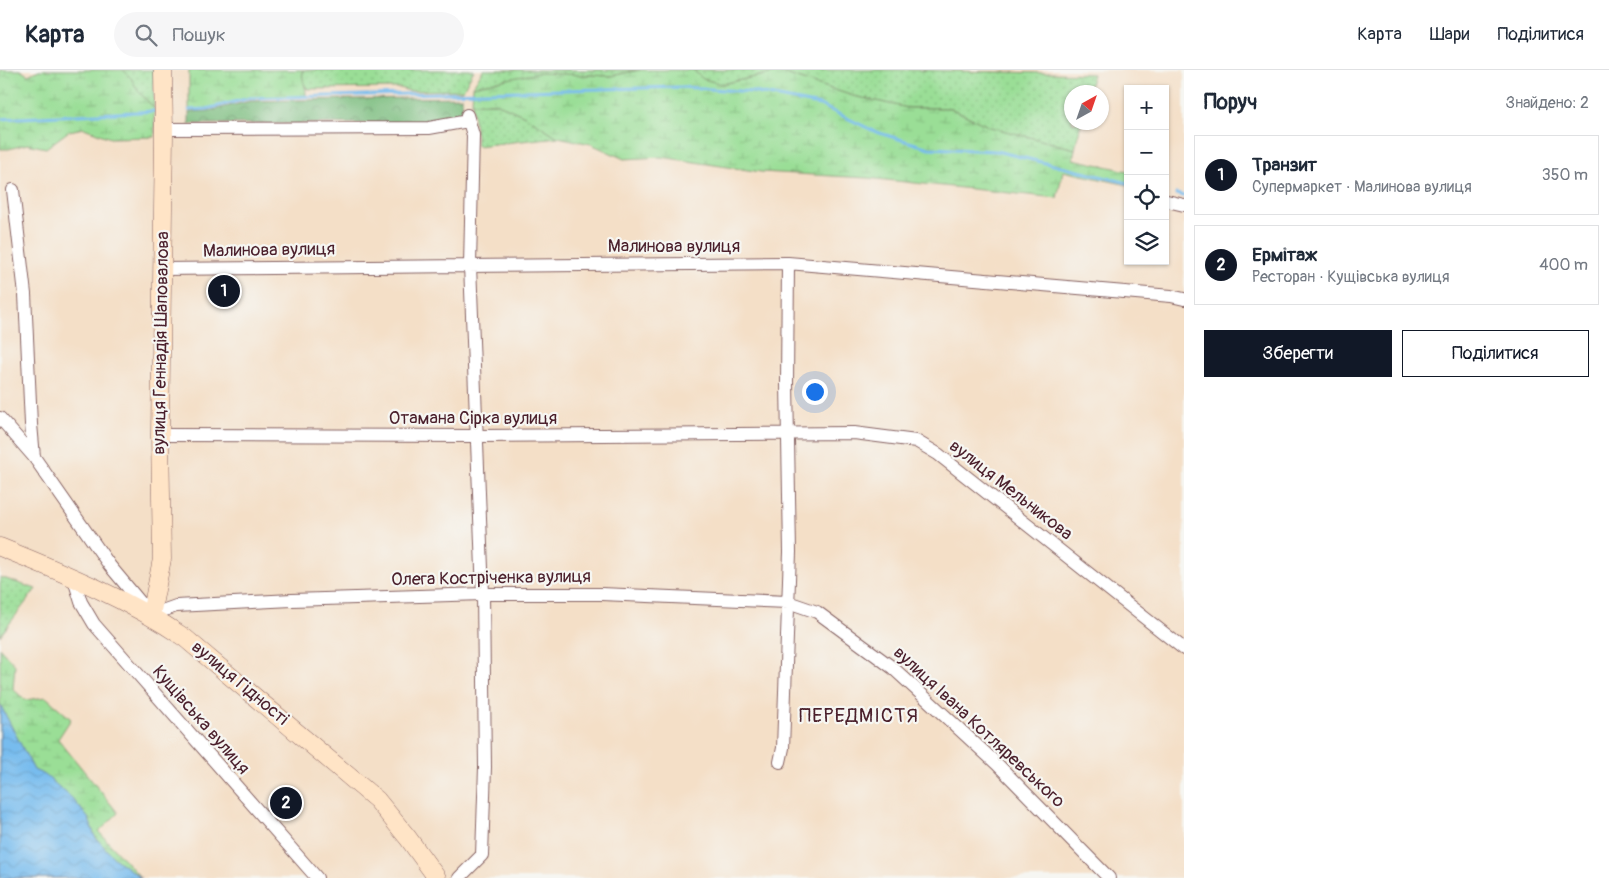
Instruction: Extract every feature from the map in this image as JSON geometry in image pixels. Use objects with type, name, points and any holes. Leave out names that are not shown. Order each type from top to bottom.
[{"type":"main road","name":"вулиця Геннадія Шаповалова","points":[[151,614],[162,559],[160,435],[164,131],[163,70]]},
{"type":"main road","name":"вулиця Гідності","points":[[0,548],[73,576],[151,614],[185,638],[377,800],[437,878]]},
{"type":"street","points":[[164,131],[429,128],[467,118],[472,134],[470,265],[483,594],[485,768],[482,855],[459,878]]},
{"type":"street","points":[[13,190],[25,294],[30,424],[34,457]]},
{"type":"street","points":[[1169,201],[1184,205]]},
{"type":"street","points":[[780,762],[783,748],[790,482],[787,433],[788,263]]},
{"type":"street","name":"Малинова вулиця","points":[[162,269],[788,263],[1171,296],[1184,299]]},
{"type":"street","points":[[0,418],[34,457],[110,566],[151,614]]},
{"type":"street","name":"Отамана Сірка вулиця","points":[[160,435],[477,436],[787,433]]},
{"type":"street","name":"вулиця Мельникова","points":[[787,433],[854,433],[916,440],[938,454],[1184,649]]},
{"type":"street","name":"Кущівська вулиця","points":[[73,576],[81,602],[94,624],[317,878]]},
{"type":"street","name":"Олега Костріченка вулиця","points":[[151,614],[176,606],[194,607],[292,600],[483,594],[601,594],[788,602]]},
{"type":"street","name":"вулиця Івана Котляревського","points":[[788,602],[816,612],[893,668],[998,764],[1109,878]]},
{"type":"green space","points":[[0,70],[20,70],[28,75],[39,70],[123,70],[131,78],[138,91],[154,108],[155,137],[110,138],[84,128],[69,131],[46,148],[27,144],[9,149],[0,149]]},
{"type":"green space","points":[[123,70],[154,70],[154,108],[138,91],[131,78]]},
{"type":"green space","points":[[189,70],[303,70],[306,97],[250,98],[207,109],[189,110]]},
{"type":"green space","points":[[303,70],[474,70],[463,90],[409,91],[400,88],[307,89],[301,78]]},
{"type":"green space","points":[[483,70],[640,70],[611,76],[587,75],[473,86]]},
{"type":"green space","points":[[640,70],[693,70],[703,79],[722,84],[779,72],[853,96],[908,108],[950,108],[990,127],[1075,149],[1073,159],[1124,170],[1124,184],[1063,171],[1057,198],[867,178],[761,172],[661,157],[624,159],[591,144],[558,137],[525,116],[496,103],[472,103],[473,86],[538,73],[611,76]]},
{"type":"green space","points":[[693,70],[910,70],[1093,74],[1090,85],[1064,85],[1064,130],[1079,130],[1075,149],[990,127],[950,108],[908,108],[853,96],[779,72],[722,84],[703,79]]},
{"type":"green space","points":[[462,97],[463,117],[434,123],[189,124],[189,112],[208,111],[250,101]]},
{"type":"green space","points":[[472,103],[496,103],[525,116],[558,137],[477,146]]},
{"type":"green space","points":[[0,577],[36,589],[0,636]]},
{"type":"green space","points":[[0,648],[15,665],[13,689],[25,700],[46,697],[71,719],[58,739],[118,813],[99,832],[141,878],[0,878]]},
{"type":"water","points":[[0,704],[34,770],[45,775],[72,798],[89,819],[95,837],[114,858],[141,878],[0,878]]},
{"type":"waterway","points":[[189,110],[207,109],[250,98],[682,87],[753,92],[820,105],[876,132],[929,148],[996,151],[1124,182]]},
{"type":"waterway","points":[[0,119],[156,111]]},
{"type":"waterway","points":[[1176,194],[1184,196]]},
{"type":"place","name":"Транзит","points":[[224,291]]},
{"type":"place","name":"Ермітаж","points":[[286,803]]},
{"type":"district","name":"ПЕРЕДМІСТЯ","points":[[859,715]]}]
